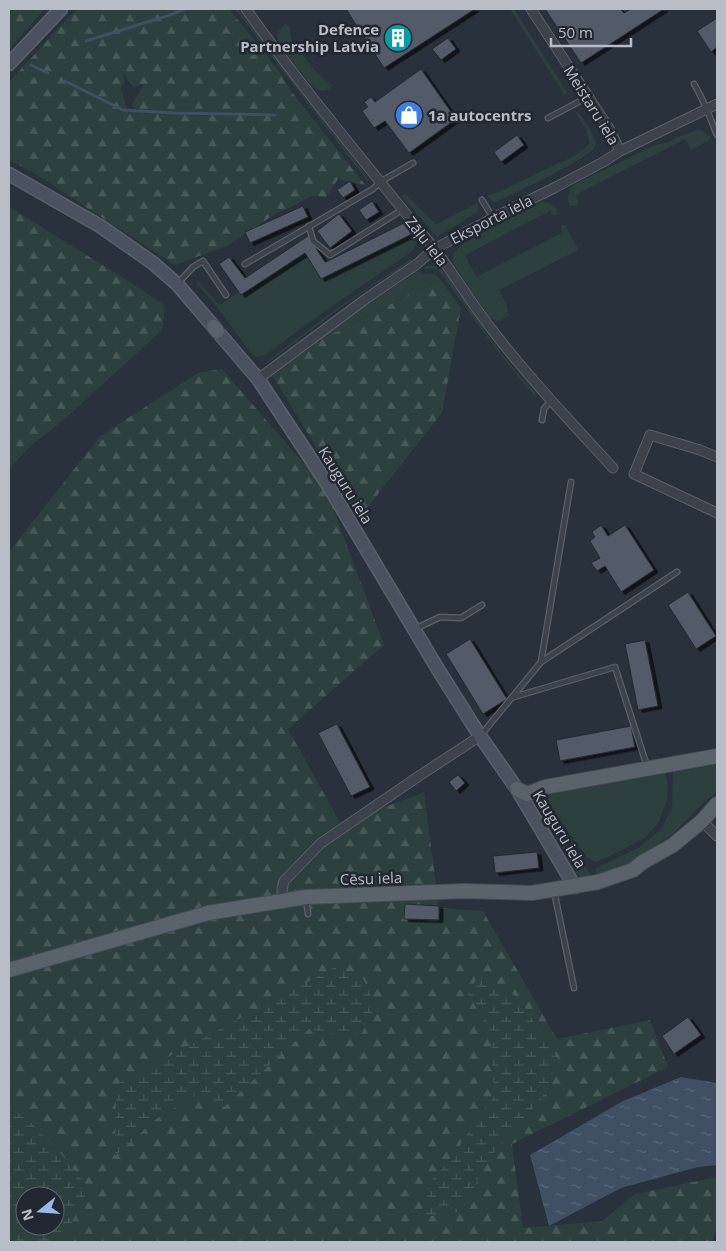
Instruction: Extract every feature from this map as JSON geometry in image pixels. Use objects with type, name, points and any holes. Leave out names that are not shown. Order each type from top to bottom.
[{"type":"main road","points":[[9,64],[60,9]]},
{"type":"main road","name":"Kauguru iela","points":[[9,174],[100,226],[153,263],[176,284],[258,378],[328,485],[414,629],[480,736],[517,789],[575,887]]},
{"type":"main road","points":[[517,789],[527,794],[545,787],[717,756]]},
{"type":"main road","name":"Cēsu iela","points":[[9,970],[208,913],[306,897],[465,891],[532,893],[598,882],[633,870],[673,845],[702,821],[717,804]]},
{"type":"street","name":"Zāļu iela","points":[[246,9],[271,45],[434,249],[492,331],[613,468]]},
{"type":"street","name":"Meistaru iela","points":[[531,9],[610,130],[620,151]]},
{"type":"street","name":"Eksporta iela","points":[[258,378],[367,298],[417,264],[434,249],[605,162],[620,151],[717,104]]},
{"type":"street","points":[[717,457],[650,435],[634,474],[717,512]]},
{"type":"street","points":[[283,901],[282,890],[284,881],[320,843],[480,736]]},
{"type":"street","points":[[702,821],[717,836]]},
{"type":"lane","points":[[694,84],[703,100],[717,135]]},
{"type":"lane","points":[[548,118],[588,96]]},
{"type":"lane","points":[[245,264],[373,189],[380,182],[413,163]]},
{"type":"lane","points":[[482,200],[493,218]]},
{"type":"lane","points":[[309,226],[313,241],[330,255],[397,213]]},
{"type":"lane","points":[[176,284],[203,261],[226,295]]},
{"type":"lane","points":[[542,420],[544,408],[551,400]]},
{"type":"lane","points":[[542,662],[571,482]]},
{"type":"lane","points":[[480,736],[542,662],[677,572]]},
{"type":"lane","points":[[414,629],[440,617],[461,618],[482,605]]},
{"type":"lane","points":[[512,697],[615,667],[648,768]]},
{"type":"lane","points":[[553,890],[574,988]]},
{"type":"lane","points":[[306,897],[308,914]]},
{"type":"green space","points":[[9,9],[45,9],[9,49]]},
{"type":"green space","points":[[76,9],[229,9],[366,186],[338,179],[326,197],[311,196],[275,214],[227,246],[175,265],[32,172],[9,160],[9,82]],"holes":[[[122,71],[133,86],[144,85],[132,104],[137,109],[137,112],[127,110],[121,86],[125,83]]]},
{"type":"green space","points":[[235,9],[238,9],[364,172],[368,182]]},
{"type":"green space","points":[[510,9],[514,9],[567,92],[565,96]]},
{"type":"green space","points":[[286,24],[290,28],[291,39],[316,72],[333,86],[322,91],[312,86],[278,43],[277,35]]},
{"type":"green space","points":[[574,111],[583,118],[594,137],[595,146],[590,152],[549,176],[494,203],[487,196],[576,155],[590,144],[585,127]]},
{"type":"green space","points":[[700,129],[711,137],[708,141],[691,150],[685,139],[576,195],[578,203],[575,206],[570,206],[568,195],[573,185],[653,146],[669,142]]},
{"type":"green space","points":[[405,194],[436,224],[477,203],[479,211],[437,237],[402,196]]},
{"type":"green space","points":[[540,202],[552,205],[556,208],[558,214],[551,214],[550,211],[465,255],[476,277],[562,233],[561,225],[565,225],[578,250],[499,290],[509,314],[504,319],[498,321],[490,318],[453,263],[453,254],[461,245]]},
{"type":"green space","points":[[11,208],[165,306],[162,330],[67,417],[32,445],[9,469],[9,212]]},
{"type":"green space","points":[[412,234],[416,239],[416,243],[415,248],[411,252],[265,355],[257,357],[253,356],[196,283],[197,281],[220,305],[239,292],[241,295],[247,292],[305,253],[322,279]]},
{"type":"green space","points":[[411,259],[412,261],[354,298],[273,359],[262,365],[337,308]]},
{"type":"green space","points":[[430,265],[438,266],[447,276],[487,334],[517,373],[535,392],[536,397],[498,351],[439,271],[424,267]]},
{"type":"green space","points":[[418,271],[423,274],[435,274],[440,279],[322,339],[273,376],[290,360],[321,337]]},
{"type":"green space","points":[[440,279],[461,308],[442,413],[359,518],[273,376],[322,339]]},
{"type":"green space","points":[[222,369],[326,489],[384,645],[288,729],[341,824],[424,792],[439,908],[483,911],[557,1039],[650,1020],[668,1067],[512,1144],[523,1228],[602,1221],[635,1194],[717,1177],[717,1226],[714,1242],[9,1242],[9,552],[100,436],[198,373]]},
{"type":"green space","points":[[717,760],[717,792],[701,805],[673,834],[621,869],[598,878],[595,870],[598,867],[640,847],[662,828],[672,807],[673,768]]},
{"type":"green space","points":[[665,769],[668,786],[667,800],[659,822],[645,838],[595,862],[586,856],[543,796],[547,791]]},
{"type":"green space","points":[[540,802],[568,846],[584,864],[593,880],[579,875],[572,869],[562,847],[543,819]]},
{"type":"green space","points":[[335,967],[362,976],[375,1006],[362,1033],[342,1037],[309,1029],[224,1107],[194,1096],[159,1117],[115,1156],[116,1085]]},
{"type":"green space","points":[[478,976],[518,997],[558,1059],[545,1095],[489,1158],[462,1211],[425,1217],[428,1184],[449,1161],[494,1096],[490,1031],[468,994]]},
{"type":"green space","points":[[9,1108],[29,1121],[58,1150],[89,1188],[65,1236],[65,1186],[15,1186],[15,1211],[9,1202]]},
{"type":"green space","points":[[17,1236],[65,1236],[62,1242],[17,1242]]},
{"type":"water","points":[[681,1077],[717,1083],[717,1165],[698,1167],[621,1188],[549,1226],[530,1155],[623,1101]]},
{"type":"building","name":"Defence Partnership Latvia","points":[[346,9],[475,9],[384,68]]},
{"type":"building","points":[[545,9],[620,9],[624,13],[631,9],[664,9],[581,63]]},
{"type":"building","points":[[717,18],[717,47],[711,52],[697,31]]},
{"type":"building","points":[[448,38],[456,49],[441,60],[432,49]]},
{"type":"building","name":"1a autocentrs","points":[[421,69],[456,119],[409,153],[385,121],[374,128],[362,111],[368,107],[364,102],[371,97],[375,102]]},
{"type":"building","points":[[517,135],[524,145],[501,162],[494,152]]},
{"type":"building","points":[[350,181],[355,190],[343,198],[337,190]]},
{"type":"building","points":[[372,201],[379,212],[366,220],[359,210]]},
{"type":"building","points":[[303,206],[308,217],[250,243],[245,232]]},
{"type":"building","points":[[339,214],[352,231],[330,248],[317,231]]},
{"type":"building","points":[[406,222],[412,234],[321,279],[305,253],[241,295],[219,264],[229,257],[245,278],[308,236],[325,262]]},
{"type":"building","points":[[601,525],[608,536],[625,525],[654,570],[621,592],[605,566],[597,571],[591,563],[600,558],[590,541],[595,537],[592,532]]},
{"type":"building","points":[[688,592],[716,636],[696,649],[668,605]]},
{"type":"building","points":[[470,639],[507,699],[483,714],[446,654]]},
{"type":"building","points":[[645,640],[658,706],[638,710],[625,644]]},
{"type":"building","points":[[337,724],[370,787],[351,796],[318,733]]},
{"type":"building","points":[[631,726],[635,747],[560,761],[556,740]]},
{"type":"building","points":[[458,775],[465,783],[456,791],[449,782]]},
{"type":"building","points":[[537,852],[539,868],[495,873],[493,856]]},
{"type":"building","points":[[405,904],[439,906],[439,920],[404,919]]},
{"type":"building","points":[[688,1017],[701,1035],[674,1054],[662,1036]]},
{"type":"waterway","points":[[86,41],[185,9]]},
{"type":"waterway","points":[[31,65],[48,73]]},
{"type":"waterway","points":[[65,81],[123,110],[275,115]]},
{"type":"place","name":"Defence Partnership Latvia","points":[[398,38]]},
{"type":"place","name":"1a autocentrs","points":[[409,115]]}]
